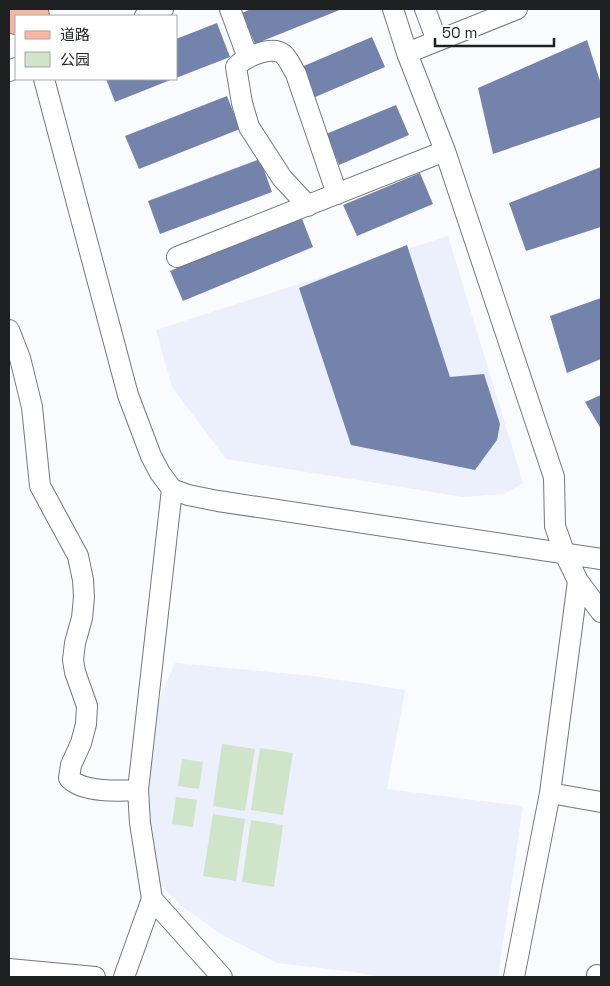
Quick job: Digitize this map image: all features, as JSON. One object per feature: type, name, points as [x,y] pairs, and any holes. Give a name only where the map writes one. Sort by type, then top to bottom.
[{"type":"street","points":[[148,15],[163,9]]},
{"type":"street","points":[[230,9],[248,58]]},
{"type":"street","points":[[393,9],[407,54],[445,151],[554,476],[555,526],[564,552],[578,582],[601,612]]},
{"type":"street","points":[[425,9],[437,41]]},
{"type":"street","points":[[407,54],[517,9]]},
{"type":"street","points":[[308,206],[282,178],[249,128],[242,103],[236,67],[241,61],[270,51],[282,53],[288,60],[296,74],[337,194]]},
{"type":"street","points":[[44,80],[128,395],[151,456],[172,489],[188,495],[218,501],[601,559]]},
{"type":"street","points":[[177,257],[445,151]]},
{"type":"street","points":[[9,330],[20,358],[32,407],[40,486],[78,556],[83,580],[82,618],[75,643],[73,660],[75,672],[87,706],[86,724],[81,743],[70,765],[69,778],[73,782],[86,787],[113,791],[138,790]]},
{"type":"street","points":[[124,977],[152,899],[140,823],[138,790],[172,489]]},
{"type":"street","points":[[514,977],[550,793],[578,582]]},
{"type":"street","points":[[550,793],[601,802]]},
{"type":"street","points":[[152,899],[222,977]]},
{"type":"street","points":[[9,969],[95,977]]},
{"type":"shaded area","points":[[448,236],[523,483],[504,494],[463,497],[226,459],[172,387],[156,330]]},
{"type":"shaded area","points":[[175,663],[314,676],[405,690],[387,789],[523,806],[498,977],[381,977],[277,963],[224,936],[183,907],[155,879],[143,809],[150,721]]},
{"type":"green space","points":[[222,744],[255,749],[245,811],[213,806]]},
{"type":"green space","points":[[260,748],[293,753],[283,815],[251,810]]},
{"type":"green space","points":[[182,759],[203,762],[199,789],[178,786]]},
{"type":"green space","points":[[176,797],[197,800],[193,827],[172,824]]},
{"type":"green space","points":[[213,814],[245,819],[236,881],[203,876]]},
{"type":"green space","points":[[251,820],[283,825],[274,887],[242,882]]},
{"type":"building","points":[[251,9],[342,9],[255,44],[242,13]]},
{"type":"building","points":[[217,23],[230,57],[178,77],[178,38]]},
{"type":"building","points":[[372,37],[385,67],[313,98],[299,68]]},
{"type":"building","points":[[587,40],[601,84],[601,117],[493,154],[478,88]]},
{"type":"building","points":[[106,80],[170,80],[115,102]]},
{"type":"building","points":[[227,96],[240,129],[139,169],[125,136]]},
{"type":"building","points":[[396,105],[409,135],[339,165],[326,134]]},
{"type":"building","points":[[260,159],[272,192],[160,234],[148,201]]},
{"type":"building","points":[[601,167],[601,227],[526,251],[509,203]]},
{"type":"building","points":[[420,173],[433,204],[357,236],[343,205]]},
{"type":"building","points":[[301,216],[313,247],[183,301],[170,271]]},
{"type":"building","points":[[407,245],[450,377],[484,374],[500,424],[497,440],[475,470],[351,445],[299,288]]},
{"type":"building","points":[[601,298],[601,359],[567,373],[550,316]]},
{"type":"building","points":[[601,395],[601,429],[585,402]]}]
